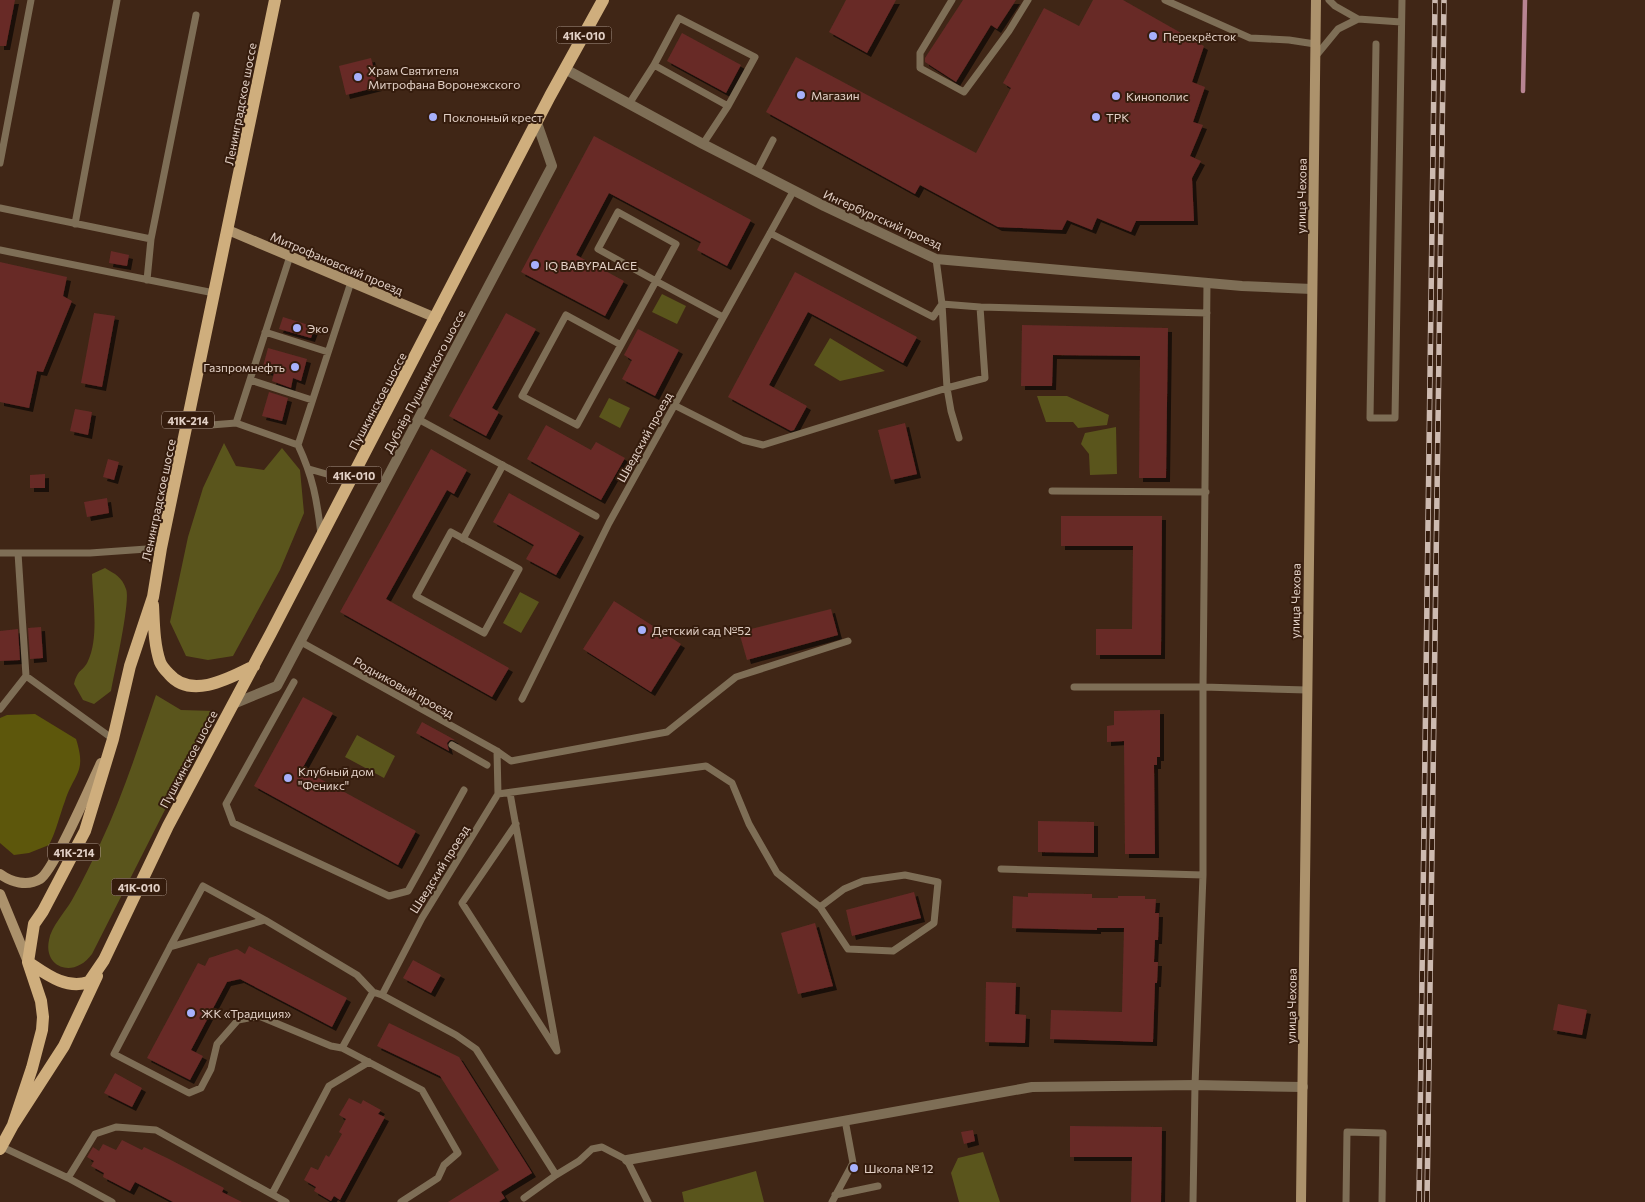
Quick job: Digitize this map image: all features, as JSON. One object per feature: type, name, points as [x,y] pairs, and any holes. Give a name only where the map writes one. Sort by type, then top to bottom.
[{"type":"main road","name":"Ленинградское шоссе","points":[[28,962],[34,924],[43,911],[85,831],[113,740],[130,666],[153,597],[161,548],[275,0]]},
{"type":"main road","name":"Пушкинское шоссе","points":[[107,955],[168,826],[358,468],[536,123],[603,0]]},
{"type":"main road","points":[[153,597],[156,641],[161,664],[173,678],[190,687],[221,682],[254,666]]},
{"type":"main road","points":[[0,1147],[64,1046],[107,955]]},
{"type":"main road","name":"41К-010","points":[[28,962],[50,978],[75,984],[89,982],[107,955]]},
{"type":"main road","points":[[13,1125],[32,1068],[44,1017],[41,1001],[28,962]]},
{"type":"street","name":"улица Чехова","points":[[1301,1202],[1316,0]]},
{"type":"street","name":"Ингербургский проезд","points":[[565,69],[702,144],[824,206],[936,259],[1242,286],[1312,289]]},
{"type":"street","name":"Дублёр Пушкинского шоссе","points":[[233,704],[277,686],[552,166],[536,123]]},
{"type":"street","name":"Митрофановский проезд","points":[[228,230],[436,318]]},
{"type":"street","points":[[0,874],[7,879],[25,884],[41,879],[53,864],[113,740]]},
{"type":"street","points":[[0,894],[28,962]]},
{"type":"street","points":[[627,1160],[1032,1087],[1195,1085],[1303,1087]]},
{"type":"lane","points":[[0,163],[31,0]]},
{"type":"lane","points":[[76,224],[117,0]]},
{"type":"lane","points":[[952,0],[920,53],[920,68],[964,92],[1009,31],[1028,0]]},
{"type":"lane","points":[[1165,0],[1250,38],[1290,40],[1315,44]]},
{"type":"lane","points":[[1329,0],[1335,6],[1358,19],[1401,22]]},
{"type":"lane","points":[[1376,44],[1370,418],[1395,418],[1402,0]]},
{"type":"lane","points":[[147,280],[151,239],[196,14]]},
{"type":"lane","points":[[629,104],[654,65],[679,18],[755,57],[728,106],[702,144]]},
{"type":"lane","points":[[1315,57],[1338,29],[1358,19]]},
{"type":"lane","points":[[654,65],[728,106]]},
{"type":"lane","points":[[757,171],[773,140]]},
{"type":"lane","name":"Шведский проезд","points":[[522,699],[609,524],[794,190]]},
{"type":"lane","points":[[0,208],[151,239]]},
{"type":"lane","points":[[621,345],[566,315],[522,396],[577,425],[621,345],[656,281],[676,244],[618,212],[598,250],[656,281],[723,317]]},
{"type":"lane","points":[[770,233],[933,317],[942,304]]},
{"type":"lane","points":[[0,250],[214,293]]},
{"type":"lane","points":[[236,422],[290,256]]},
{"type":"lane","points":[[936,259],[942,304],[947,388],[959,438]]},
{"type":"lane","points":[[321,538],[317,500],[309,469],[298,445],[351,282]]},
{"type":"lane","points":[[1194,1202],[1195,1085],[1203,875],[1207,282]]},
{"type":"lane","points":[[942,304],[980,308],[1207,313]]},
{"type":"lane","points":[[674,405],[743,440],[763,445],[985,378],[980,308]]},
{"type":"lane","points":[[265,332],[328,352]]},
{"type":"lane","points":[[250,380],[312,400]]},
{"type":"lane","points":[[418,419],[596,516]]},
{"type":"lane","points":[[188,423],[211,425],[236,422],[298,445]]},
{"type":"lane","points":[[463,538],[503,465]]},
{"type":"lane","points":[[309,469],[330,475],[358,468]]},
{"type":"lane","points":[[1052,491],[1206,492]]},
{"type":"lane","points":[[451,532],[463,538],[519,569],[484,633],[416,596],[451,532]]},
{"type":"lane","points":[[0,553],[90,553],[161,548]]},
{"type":"lane","points":[[0,709],[26,676],[18,553]]},
{"type":"lane","name":"Родниковый проезд","points":[[301,642],[497,751],[511,761],[667,732],[736,677],[848,641]]},
{"type":"lane","points":[[26,676],[113,740]]},
{"type":"lane","points":[[294,682],[226,804],[233,823],[389,896],[408,891],[464,790]]},
{"type":"lane","points":[[1074,687],[1307,690]]},
{"type":"lane","points":[[452,745],[487,765]]},
{"type":"lane","points":[[497,751],[498,794],[706,766],[732,783],[749,824],[778,873],[820,907],[848,949],[893,951],[934,923],[938,882],[905,876],[863,881],[844,889],[820,907]]},
{"type":"lane","points":[[510,793],[516,824],[552,1022],[556,1051],[462,903],[516,824]]},
{"type":"lane","name":"Шведский проезд","points":[[382,995],[422,918],[498,794]]},
{"type":"lane","points":[[1001,869],[1203,875]]},
{"type":"lane","points":[[400,1202],[438,1178],[444,1165],[458,1153],[422,1090],[342,1048],[332,1046],[259,1016],[238,1020],[217,1044],[211,1069],[201,1088],[189,1093],[114,1054],[203,886],[358,975],[373,992],[456,1035],[476,1049],[556,1175]]},
{"type":"lane","points":[[170,947],[264,920]]},
{"type":"lane","points":[[342,1048],[373,992]]},
{"type":"lane","points":[[272,1194],[329,1086],[369,1062]]},
{"type":"lane","points":[[834,1199],[853,1163],[845,1120]]},
{"type":"lane","points":[[68,1178],[94,1134],[116,1127],[156,1130],[286,1202]]},
{"type":"lane","points":[[1346,1202],[1347,1132],[1383,1133],[1382,1202]]},
{"type":"lane","points":[[524,1198],[579,1161],[592,1148],[602,1146],[627,1160],[648,1202]]},
{"type":"lane","points":[[0,1147],[68,1178],[112,1202]]},
{"type":"lane","points":[[834,1199],[878,1186]]},
{"type":"shaded area","points":[[662,294],[686,306],[677,324],[652,312]]},
{"type":"shaded area","points":[[830,338],[885,371],[840,381],[814,365]]},
{"type":"shaded area","points":[[1037,396],[1067,396],[1109,415],[1107,425],[1078,428],[1073,422],[1046,422]]},
{"type":"shaded area","points":[[609,398],[630,408],[620,428],[599,417]]},
{"type":"shaded area","points":[[1116,427],[1117,474],[1090,475],[1089,454],[1081,444],[1085,433]]},
{"type":"shaded area","points":[[224,443],[236,466],[264,470],[282,448],[300,470],[304,513],[280,570],[233,656],[208,660],[186,656],[170,622],[188,537],[203,488]]},
{"type":"shaded area","points":[[105,568],[118,576],[126,589],[127,596],[111,691],[94,704],[83,700],[74,684],[77,675],[88,661],[93,641],[95,619],[92,574]]},
{"type":"shaded area","points":[[520,592],[539,602],[521,633],[503,623]]},
{"type":"shaded area","points":[[156,695],[181,710],[215,711],[92,954],[85,962],[77,966],[61,967],[51,958],[48,950],[50,935],[72,900],[109,824]]},
{"type":"shaded area","points":[[35,714],[76,739],[80,766],[49,845],[29,853],[14,855],[0,843],[0,718],[7,715]]},
{"type":"shaded area","points":[[357,735],[395,756],[384,778],[345,757]]},
{"type":"shaded area","points":[[983,1152],[1000,1202],[959,1202],[951,1173],[958,1158]]},
{"type":"shaded area","points":[[756,1171],[764,1202],[684,1202],[682,1192]]},
{"type":"building","points":[[0,0],[15,0],[6,46],[0,46]]},
{"type":"building","points":[[846,0],[896,0],[867,53],[829,32]]},
{"type":"building","points":[[963,0],[1016,0],[997,29],[991,25],[956,82],[925,62],[925,58]]},
{"type":"building","name":"ТРК","points":[[1093,0],[1123,0],[1204,46],[1192,82],[1205,87],[1193,122],[1203,125],[1190,156],[1201,161],[1192,178],[1194,221],[1136,221],[1131,232],[1097,218],[1092,230],[1067,220],[1062,230],[998,227],[920,185],[915,194],[766,112],[796,57],[976,153],[1011,88],[1003,83],[1044,8],[1079,26]]},
{"type":"building","points":[[682,33],[741,65],[726,93],[667,61]]},
{"type":"building","name":"Храм Святителя Митрофана Воронежского","points":[[371,58],[378,87],[346,95],[339,66]]},
{"type":"building","points":[[594,136],[751,220],[727,266],[697,250],[701,242],[609,193],[576,255],[624,281],[605,316],[521,272]]},
{"type":"building","points":[[111,251],[129,255],[127,266],[109,263]]},
{"type":"building","points":[[0,262],[67,277],[63,296],[72,301],[43,372],[37,371],[29,408],[0,402]]},
{"type":"building","points":[[795,272],[917,337],[903,363],[808,312],[769,385],[807,406],[794,430],[791,431],[728,397]]},
{"type":"building","points":[[94,313],[115,316],[102,387],[81,383]]},
{"type":"building","points":[[506,313],[536,329],[492,408],[499,412],[486,436],[449,416]]},
{"type":"building","name":"Эко","points":[[283,317],[315,327],[311,338],[279,329]]},
{"type":"building","points":[[1022,325],[1168,328],[1166,478],[1139,478],[1140,356],[1053,355],[1052,386],[1021,386]]},
{"type":"building","points":[[638,329],[679,350],[655,396],[622,379],[632,360],[624,355]]},
{"type":"building","points":[[268,348],[307,359],[301,381],[293,378],[291,388],[272,381],[274,373],[262,370]]},
{"type":"building","points":[[269,392],[288,398],[282,421],[262,416]]},
{"type":"building","points":[[75,409],[92,412],[88,435],[70,431]]},
{"type":"building","points":[[905,423],[917,474],[891,480],[878,430]]},
{"type":"building","points":[[546,425],[591,450],[596,442],[625,458],[601,500],[527,459]]},
{"type":"building","points":[[431,449],[467,470],[454,494],[447,490],[386,599],[509,668],[492,697],[340,612]]},
{"type":"building","points":[[108,459],[119,462],[114,480],[103,477]]},
{"type":"building","points":[[45,474],[45,488],[30,488],[30,475]]},
{"type":"building","points":[[509,493],[580,533],[556,575],[526,559],[534,545],[493,522]]},
{"type":"building","points":[[107,498],[109,513],[87,517],[84,502]]},
{"type":"building","points":[[1061,516],[1162,516],[1161,655],[1096,655],[1096,629],[1132,629],[1133,546],[1061,546]]},
{"type":"building","points":[[614,601],[681,644],[651,692],[583,649]]},
{"type":"building","points":[[831,609],[838,635],[747,660],[739,632]]},
{"type":"building","points":[[41,627],[43,658],[30,659],[28,628]]},
{"type":"building","points":[[18,629],[20,660],[0,661],[0,631]]},
{"type":"building","name":"Клубный дом \"Феникс\"","points":[[303,697],[333,713],[302,769],[416,831],[398,865],[254,786]]},
{"type":"building","points":[[1160,710],[1160,757],[1157,757],[1157,765],[1154,765],[1155,854],[1125,854],[1124,741],[1107,742],[1107,726],[1114,725],[1114,711]]},
{"type":"building","points":[[422,722],[455,740],[450,740],[447,743],[449,751],[416,733]]},
{"type":"building","points":[[1038,821],[1094,822],[1094,853],[1038,852]]},
{"type":"building","points":[[914,892],[921,918],[852,936],[846,910]]},
{"type":"building","points":[[1028,893],[1092,894],[1092,898],[1145,896],[1145,899],[1156,899],[1155,913],[1159,913],[1158,940],[1155,940],[1154,962],[1158,962],[1157,983],[1155,983],[1153,1042],[1050,1039],[1051,1010],[1122,1012],[1124,928],[1097,928],[1097,930],[1012,928],[1013,896],[1028,897]]},
{"type":"building","points":[[815,923],[833,986],[798,994],[781,933]]},
{"type":"building","name":"ЖК «Традиция»","points":[[249,946],[347,998],[332,1027],[240,979],[227,982],[191,1050],[203,1056],[190,1080],[147,1058],[198,963],[205,966],[209,958],[237,949],[245,954]]},
{"type":"building","points":[[413,960],[441,975],[431,993],[403,978]]},
{"type":"building","points":[[986,982],[1016,983],[1015,1014],[1026,1015],[1025,1043],[985,1042]]},
{"type":"building","points":[[1558,1004],[1587,1010],[1582,1035],[1553,1030]]},
{"type":"building","points":[[389,1023],[459,1057],[532,1173],[501,1192],[505,1198],[499,1202],[448,1202],[499,1170],[440,1076],[377,1046]]},
{"type":"building","points":[[115,1073],[142,1088],[132,1107],[104,1093]]},
{"type":"building","points":[[349,1098],[361,1104],[363,1100],[381,1110],[378,1114],[385,1117],[340,1200],[334,1196],[331,1201],[314,1191],[316,1187],[304,1180],[311,1167],[318,1170],[326,1155],[329,1157],[342,1134],[339,1132],[346,1119],[339,1115]]},
{"type":"building","points":[[1070,1126],[1162,1127],[1161,1202],[1131,1202],[1132,1157],[1070,1157]]},
{"type":"building","points":[[973,1130],[975,1141],[964,1144],[961,1132]]},
{"type":"building","points":[[122,1140],[142,1150],[144,1147],[169,1159],[224,1188],[222,1192],[242,1202],[173,1202],[135,1182],[130,1191],[103,1177],[104,1173],[91,1166],[94,1161],[87,1157],[93,1147],[99,1151],[103,1144],[116,1150]]},
{"type":"waterway","points":[[1523,91],[1525,0]]},
{"type":"railway","points":[[1419,1202],[1435,0]]},
{"type":"railway","points":[[1427,1202],[1444,0]]},
{"type":"place","name":"Перекрёсток","points":[[1153,36]]},
{"type":"place","name":"Храм Святителя Митрофана Воронежского","points":[[358,77]]},
{"type":"place","name":"Магазин","points":[[801,95]]},
{"type":"place","name":"Кинополис","points":[[1116,96]]},
{"type":"place","name":"Поклонный крест","points":[[433,117]]},
{"type":"place","name":"ТРК","points":[[1096,117]]},
{"type":"place","name":"IQ BABYPALACE","points":[[535,265]]},
{"type":"place","name":"Эко","points":[[297,328]]},
{"type":"place","name":"Газпромнефть","points":[[295,367]]},
{"type":"place","name":"Детский сад №52","points":[[642,630]]},
{"type":"place","name":"Клубный дом \"Феникс\"","points":[[288,778]]},
{"type":"place","name":"ЖК «Традиция»","points":[[191,1013]]},
{"type":"place","name":"Школа № 12","points":[[854,1168]]}]
